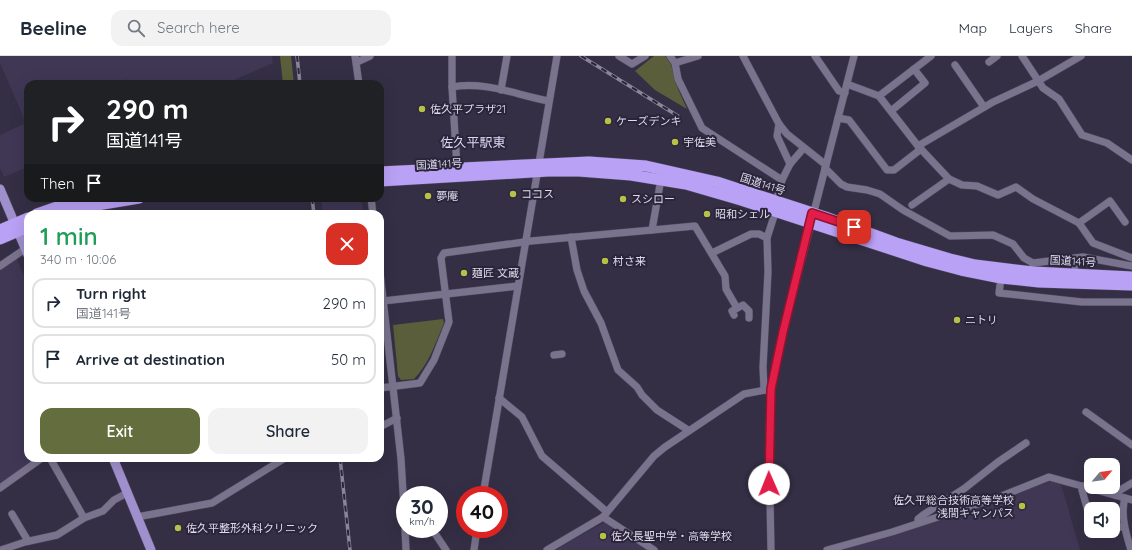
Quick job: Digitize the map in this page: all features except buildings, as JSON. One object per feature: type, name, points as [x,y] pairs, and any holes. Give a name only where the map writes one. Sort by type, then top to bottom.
[{"type":"highway","name":"国道141号","points":[[384,181],[538,168],[589,162],[646,166],[717,182],[776,207],[950,259],[975,265],[1033,267],[1132,277]]},
{"type":"highway","name":"国道141号","points":[[384,172],[457,167],[579,170],[661,179],[741,200],[776,207]]},
{"type":"highway","points":[[48,210],[72,202]]},
{"type":"highway","points":[[75,210],[114,202]]},
{"type":"highway","name":"国道141号","points":[[811,218],[927,261],[1002,278],[1039,282],[1132,285]]},
{"type":"highway","points":[[0,230],[20,227]]},
{"type":"highway","points":[[0,239],[20,227]]},
{"type":"main road","points":[[0,188],[20,227],[24,241]]},
{"type":"main road","points":[[115,462],[151,550]]},
{"type":"street","points":[[359,80],[356,59],[370,56]]},
{"type":"street","points":[[452,56],[452,86],[457,167]]},
{"type":"street","points":[[501,90],[507,56]]},
{"type":"street","points":[[485,486],[557,56]]},
{"type":"street","points":[[619,56],[632,64],[645,56]]},
{"type":"street","points":[[670,56],[675,63],[678,79],[702,128],[782,180]]},
{"type":"street","points":[[675,63],[698,56]]},
{"type":"street","points":[[743,56],[779,124],[787,134],[825,166],[841,184],[847,187],[867,190],[880,194],[903,210],[950,236],[993,235],[1013,244],[1033,267],[1083,257],[1132,266]]},
{"type":"street","points":[[815,56],[839,91],[844,93]]},
{"type":"street","points":[[767,389],[854,56]]},
{"type":"street","points":[[879,96],[931,56]]},
{"type":"street","points":[[989,62],[997,56]]},
{"type":"street","points":[[1022,56],[1038,81],[1059,100],[1082,135],[1107,143],[1132,160]]},
{"type":"street","points":[[838,118],[848,120],[887,170],[894,170],[920,147],[984,107],[1038,81],[1081,56]]},
{"type":"street","points":[[955,65],[968,77],[984,107]]},
{"type":"street","points":[[891,110],[925,83],[914,69]]},
{"type":"street","points":[[847,84],[879,96],[920,147],[949,179],[962,185],[977,186],[998,195],[1016,187],[1033,199],[1079,223],[1093,243],[1132,258]]},
{"type":"street","points":[[452,86],[486,85],[501,90],[550,101]]},
{"type":"street","points":[[779,124],[777,136],[790,164]]},
{"type":"street","points":[[771,550],[767,389],[763,355],[768,272],[767,238],[782,180],[790,164],[803,148]]},
{"type":"street","points":[[652,230],[661,179]]},
{"type":"street","points":[[912,205],[949,179]]},
{"type":"street","points":[[1079,223],[1110,201],[1125,222]]},
{"type":"street","points":[[384,387],[420,383],[434,360],[448,322],[441,258],[444,253],[571,237],[695,226],[712,252],[725,276],[726,289],[735,312],[743,305],[749,311],[749,318]]},
{"type":"street","points":[[712,252],[750,234],[759,234],[767,238]]},
{"type":"street","points":[[571,237],[577,270],[584,291],[601,323],[618,370],[637,387],[657,410],[688,430]]},
{"type":"street","points":[[0,266],[24,254]]},
{"type":"street","points":[[1075,258],[1075,266]]},
{"type":"street","points":[[1002,278],[999,293],[1072,300],[1132,302]]},
{"type":"street","points":[[403,486],[384,301],[518,286]]},
{"type":"street","points":[[1072,292],[1072,300]]},
{"type":"street","points":[[547,550],[605,515],[654,456],[688,430],[744,394],[767,389]]},
{"type":"street","points":[[500,398],[522,417],[542,456],[605,515],[654,550]]},
{"type":"street","points":[[1086,412],[1132,445]]},
{"type":"street","points":[[384,425],[397,418]]},
{"type":"street","points":[[918,523],[918,519],[923,515],[965,488],[998,462],[1026,443]]},
{"type":"street","points":[[0,488],[36,462]]},
{"type":"street","points":[[52,462],[84,518]]},
{"type":"street","points":[[137,517],[212,503],[279,462]]},
{"type":"street","points":[[827,550],[999,497],[1049,477],[1066,480],[1128,499],[1123,504],[1124,526],[1131,550]]},
{"type":"street","points":[[1115,495],[1116,492],[1132,483]]},
{"type":"street","points":[[1083,486],[1082,490],[1085,502]]},
{"type":"street","points":[[1,550],[28,541],[57,535],[84,518],[103,511],[114,500],[127,493]]},
{"type":"street","points":[[12,514],[28,541]]},
{"type":"street","points":[[1120,527],[1124,526]]},
{"type":"street","points":[[405,538],[406,550]]},
{"type":"street","points":[[438,538],[446,550]]},
{"type":"street","points":[[475,549],[476,538]]},
{"type":"shaded area","points":[[0,56],[272,56],[273,63],[234,80],[24,80],[24,118],[0,63]]},
{"type":"shaded area","points":[[24,124],[24,169],[4,177],[0,168],[0,135]]},
{"type":"shaded area","points":[[322,202],[362,202],[363,210],[322,210]]},
{"type":"shaded area","points":[[15,259],[17,260],[24,276],[24,462],[32,462],[0,484],[0,270]]},
{"type":"shaded area","name":"佐久平総合技術高等学校 浅間キャンパス","points":[[1052,481],[1061,484],[1080,550],[836,550],[912,528]]},
{"type":"shaded area","name":"佐久長聖中学・高等学校","points":[[605,522],[649,550],[555,550]]},
{"type":"green space","points":[[280,56],[291,56],[294,80],[283,80]]},
{"type":"green space","points":[[654,56],[665,56],[671,64],[678,89],[687,109],[655,90],[635,71]]},
{"type":"green space","points":[[443,319],[444,323],[424,367],[414,379],[401,380],[398,376],[393,325]]},
{"type":"railway","points":[[297,56],[300,80]]},
{"type":"railway","points":[[581,56],[678,116]]},
{"type":"railway","points":[[312,202],[314,210]]},
{"type":"railway","points":[[340,462],[350,550]]},
{"type":"place","name":"佐久平プラザ21","points":[[422,109]]},
{"type":"place","name":"ケーズデンキ","points":[[608,121]]},
{"type":"place","name":"宇佐美","points":[[675,142]]},
{"type":"place","name":"ココス","points":[[513,194]]},
{"type":"place","name":"夢庵","points":[[428,196]]},
{"type":"place","name":"スシロー","points":[[623,199]]},
{"type":"place","name":"昭和シェル","points":[[707,214]]},
{"type":"place","name":"村さ来","points":[[605,261]]},
{"type":"place","name":"麺匠 文蔵","points":[[464,273]]},
{"type":"place","name":"ニトリ","points":[[957,320]]},
{"type":"place","name":"佐久平総合技術高等学校 浅間キャンパス","points":[[1022,506]]},
{"type":"place","name":"佐久平整形外科クリニック","points":[[178,528]]},
{"type":"place","name":"佐久長聖中学・高等学校","points":[[603,536]]},
{"type":"district","name":"佐久平駅東","points":[[473,142]]},
{"type":"route","points":[[769,484],[769,405],[771,389],[783,332],[808,235],[812,213],[854,227]]}]
